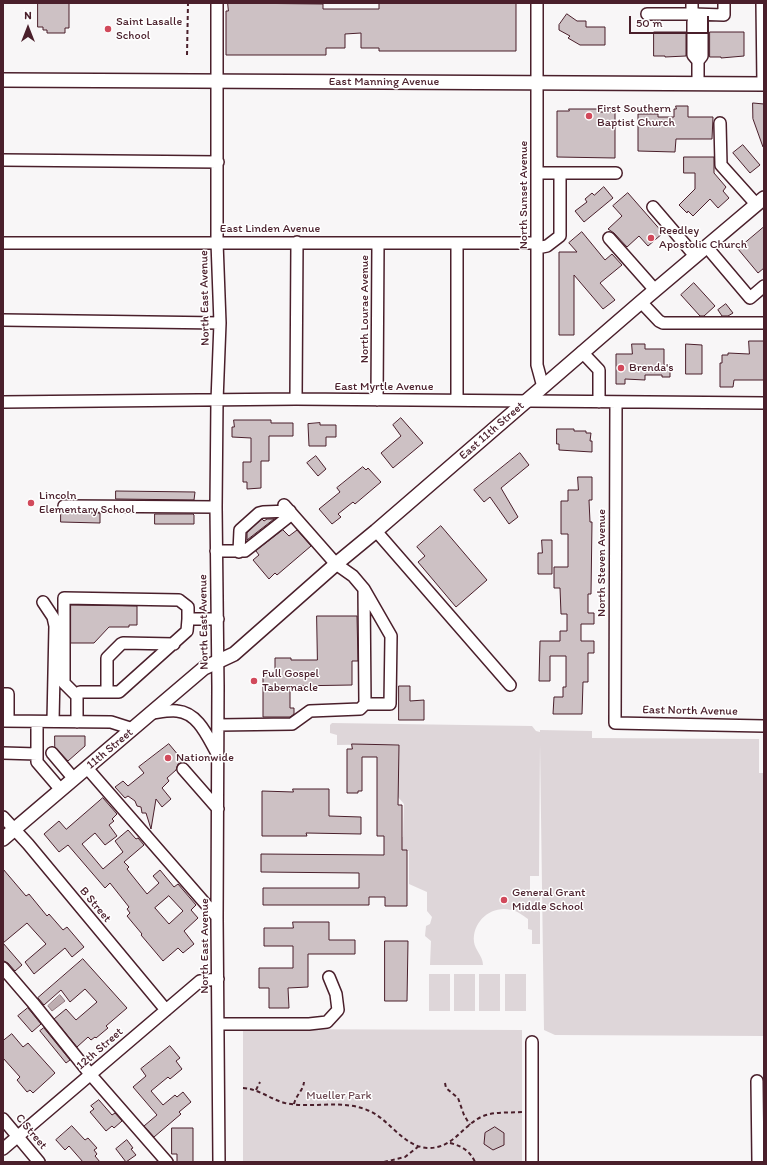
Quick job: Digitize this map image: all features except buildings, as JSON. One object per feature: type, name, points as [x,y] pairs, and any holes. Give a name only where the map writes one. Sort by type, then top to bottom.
[{"type":"main road","name":"East Manning Avenue","points":[[3,80],[763,84]]},
{"type":"main road","name":"East 11th Street","points":[[218,662],[234,654],[582,352],[760,201]]},
{"type":"main road","name":"11th Street","points":[[3,839],[204,668],[218,662]]},
{"type":"street","name":"North East Avenue","points":[[217,3],[217,242],[220,323],[217,400],[216,507],[218,619],[217,917],[219,1162]]},
{"type":"street","name":"North Sunset Avenue","points":[[537,3],[537,365],[543,386]]},
{"type":"street","points":[[647,14],[694,11],[724,15],[724,3]]},
{"type":"street","points":[[762,3],[764,40],[763,84]]},
{"type":"street","points":[[694,11],[702,22],[702,56],[698,61],[698,84]]},
{"type":"street","points":[[720,123],[721,165],[760,201]]},
{"type":"street","points":[[3,160],[218,162]]},
{"type":"street","points":[[537,173],[616,173]]},
{"type":"street","points":[[537,246],[547,246],[560,236],[560,173]]},
{"type":"street","points":[[653,207],[695,256]]},
{"type":"street","points":[[609,238],[655,290]]},
{"type":"street","points":[[296,400],[297,242]]},
{"type":"street","name":"East Linden Avenue","points":[[3,243],[297,242],[457,243],[537,246]]},
{"type":"street","name":"North Lourae Avenue","points":[[377,400],[378,243]]},
{"type":"street","points":[[457,243],[457,400]]},
{"type":"street","points":[[706,246],[750,298],[764,286]]},
{"type":"street","points":[[641,302],[659,321],[663,323],[764,323]]},
{"type":"street","points":[[3,320],[220,323]]},
{"type":"street","points":[[582,352],[599,370],[599,402]]},
{"type":"street","name":"East Myrtle Avenue","points":[[3,402],[457,400],[616,403],[764,403]]},
{"type":"street","name":"North Steven Avenue","points":[[615,724],[616,403]]},
{"type":"street","points":[[64,506],[216,507]]},
{"type":"street","points":[[216,551],[239,552],[248,550],[289,510]]},
{"type":"street","points":[[239,552],[240,530],[259,513],[289,510]]},
{"type":"street","points":[[289,510],[336,564],[353,576],[364,589],[391,636],[390,704],[365,704]]},
{"type":"street","points":[[376,531],[510,685]]},
{"type":"street","points":[[218,725],[292,724],[310,711],[360,710],[365,704],[364,589]]},
{"type":"street","points":[[77,696],[80,692],[119,692],[187,631],[188,606],[179,600],[64,598],[64,682],[77,696],[77,722]]},
{"type":"street","points":[[43,602],[53,617],[55,626],[53,721]]},
{"type":"street","points":[[188,619],[218,619]]},
{"type":"street","points":[[107,692],[107,658],[121,644],[174,644]]},
{"type":"street","points":[[3,694],[8,694],[5,721],[111,722],[133,729]]},
{"type":"street","points":[[152,713],[177,711],[188,714],[199,722],[218,754]]},
{"type":"street","points":[[37,722],[37,762],[61,790]]},
{"type":"street","name":"East North Avenue","points":[[615,724],[764,726]]},
{"type":"street","points":[[3,753],[37,754]]},
{"type":"street","points":[[52,753],[74,779]]},
{"type":"street","points":[[87,768],[217,917]]},
{"type":"street","points":[[183,769],[218,810]]},
{"type":"street","name":"B Street","points":[[3,817],[28,844],[166,1010]]},
{"type":"street","points":[[3,968],[90,1074],[167,1162]]},
{"type":"street","points":[[218,1024],[309,1024],[327,1022],[338,1010],[336,994],[329,977]]},
{"type":"street","name":"12th Street","points":[[3,1149],[200,981],[218,979]]},
{"type":"street","points":[[532,1042],[532,1162]]},
{"type":"street","points":[[757,1081],[758,1162]]},
{"type":"street","name":"C Street","points":[[3,1119],[40,1162]]},
{"type":"path","points":[[188,3],[188,55]]},
{"type":"path","points":[[256,1090],[260,1082]]},
{"type":"path","points":[[294,1104],[295,1099],[303,1088],[304,1082]]},
{"type":"path","points":[[445,1083],[446,1088],[458,1098],[464,1115],[470,1125]]},
{"type":"path","points":[[243,1088],[256,1090],[277,1100],[294,1104],[346,1105],[367,1110],[381,1118],[405,1139],[427,1148],[448,1143],[481,1117],[490,1114],[531,1112]]},
{"type":"path","points":[[448,1143],[466,1149],[475,1162]]},
{"type":"path","points":[[384,1162],[405,1157],[419,1146]]},
{"type":"green space","name":"General Grant Middle School","points":[[332,723],[532,726],[536,731],[540,732],[540,730],[592,731],[592,738],[759,739],[759,773],[764,773],[764,1036],[555,1035],[544,1030],[540,744],[539,876],[530,876],[530,895],[540,896],[540,944],[532,944],[532,930],[528,929],[528,919],[520,913],[504,909],[497,910],[490,912],[480,921],[474,934],[474,942],[482,959],[483,965],[430,965],[431,941],[425,936],[426,926],[430,924],[432,917],[427,911],[427,892],[409,884],[409,851],[399,849],[399,837],[403,837],[404,804],[398,797],[394,797],[398,793],[399,744],[337,745],[337,735],[330,733],[330,725]]},
{"type":"green space","points":[[429,974],[450,974],[450,1011],[429,1011]]},
{"type":"green space","points":[[454,974],[475,974],[475,1011],[454,1011]]},
{"type":"green space","points":[[479,974],[500,974],[500,1011],[479,1011]]},
{"type":"green space","points":[[505,974],[526,974],[526,1011],[505,1011]]},
{"type":"green space","name":"Mueller Park","points":[[243,1029],[522,1030],[522,1162],[243,1162]]},
{"type":"shaded area","points":[[60,995],[65,1001],[52,1011],[48,1006]]},
{"type":"place","name":"Saint Lasalle School","points":[[108,29]]},
{"type":"place","name":"First Southern Baptist Church","points":[[589,116]]},
{"type":"place","name":"Reedley Apostolic Church","points":[[651,238]]},
{"type":"place","name":"Brenda's","points":[[621,368]]},
{"type":"place","name":"Lincoln Elementary School","points":[[31,503]]},
{"type":"place","name":"Full Gospel Tabernacle","points":[[254,681]]},
{"type":"place","name":"Nationwide","points":[[168,758]]},
{"type":"place","name":"General Grant Middle School","points":[[504,900]]}]
